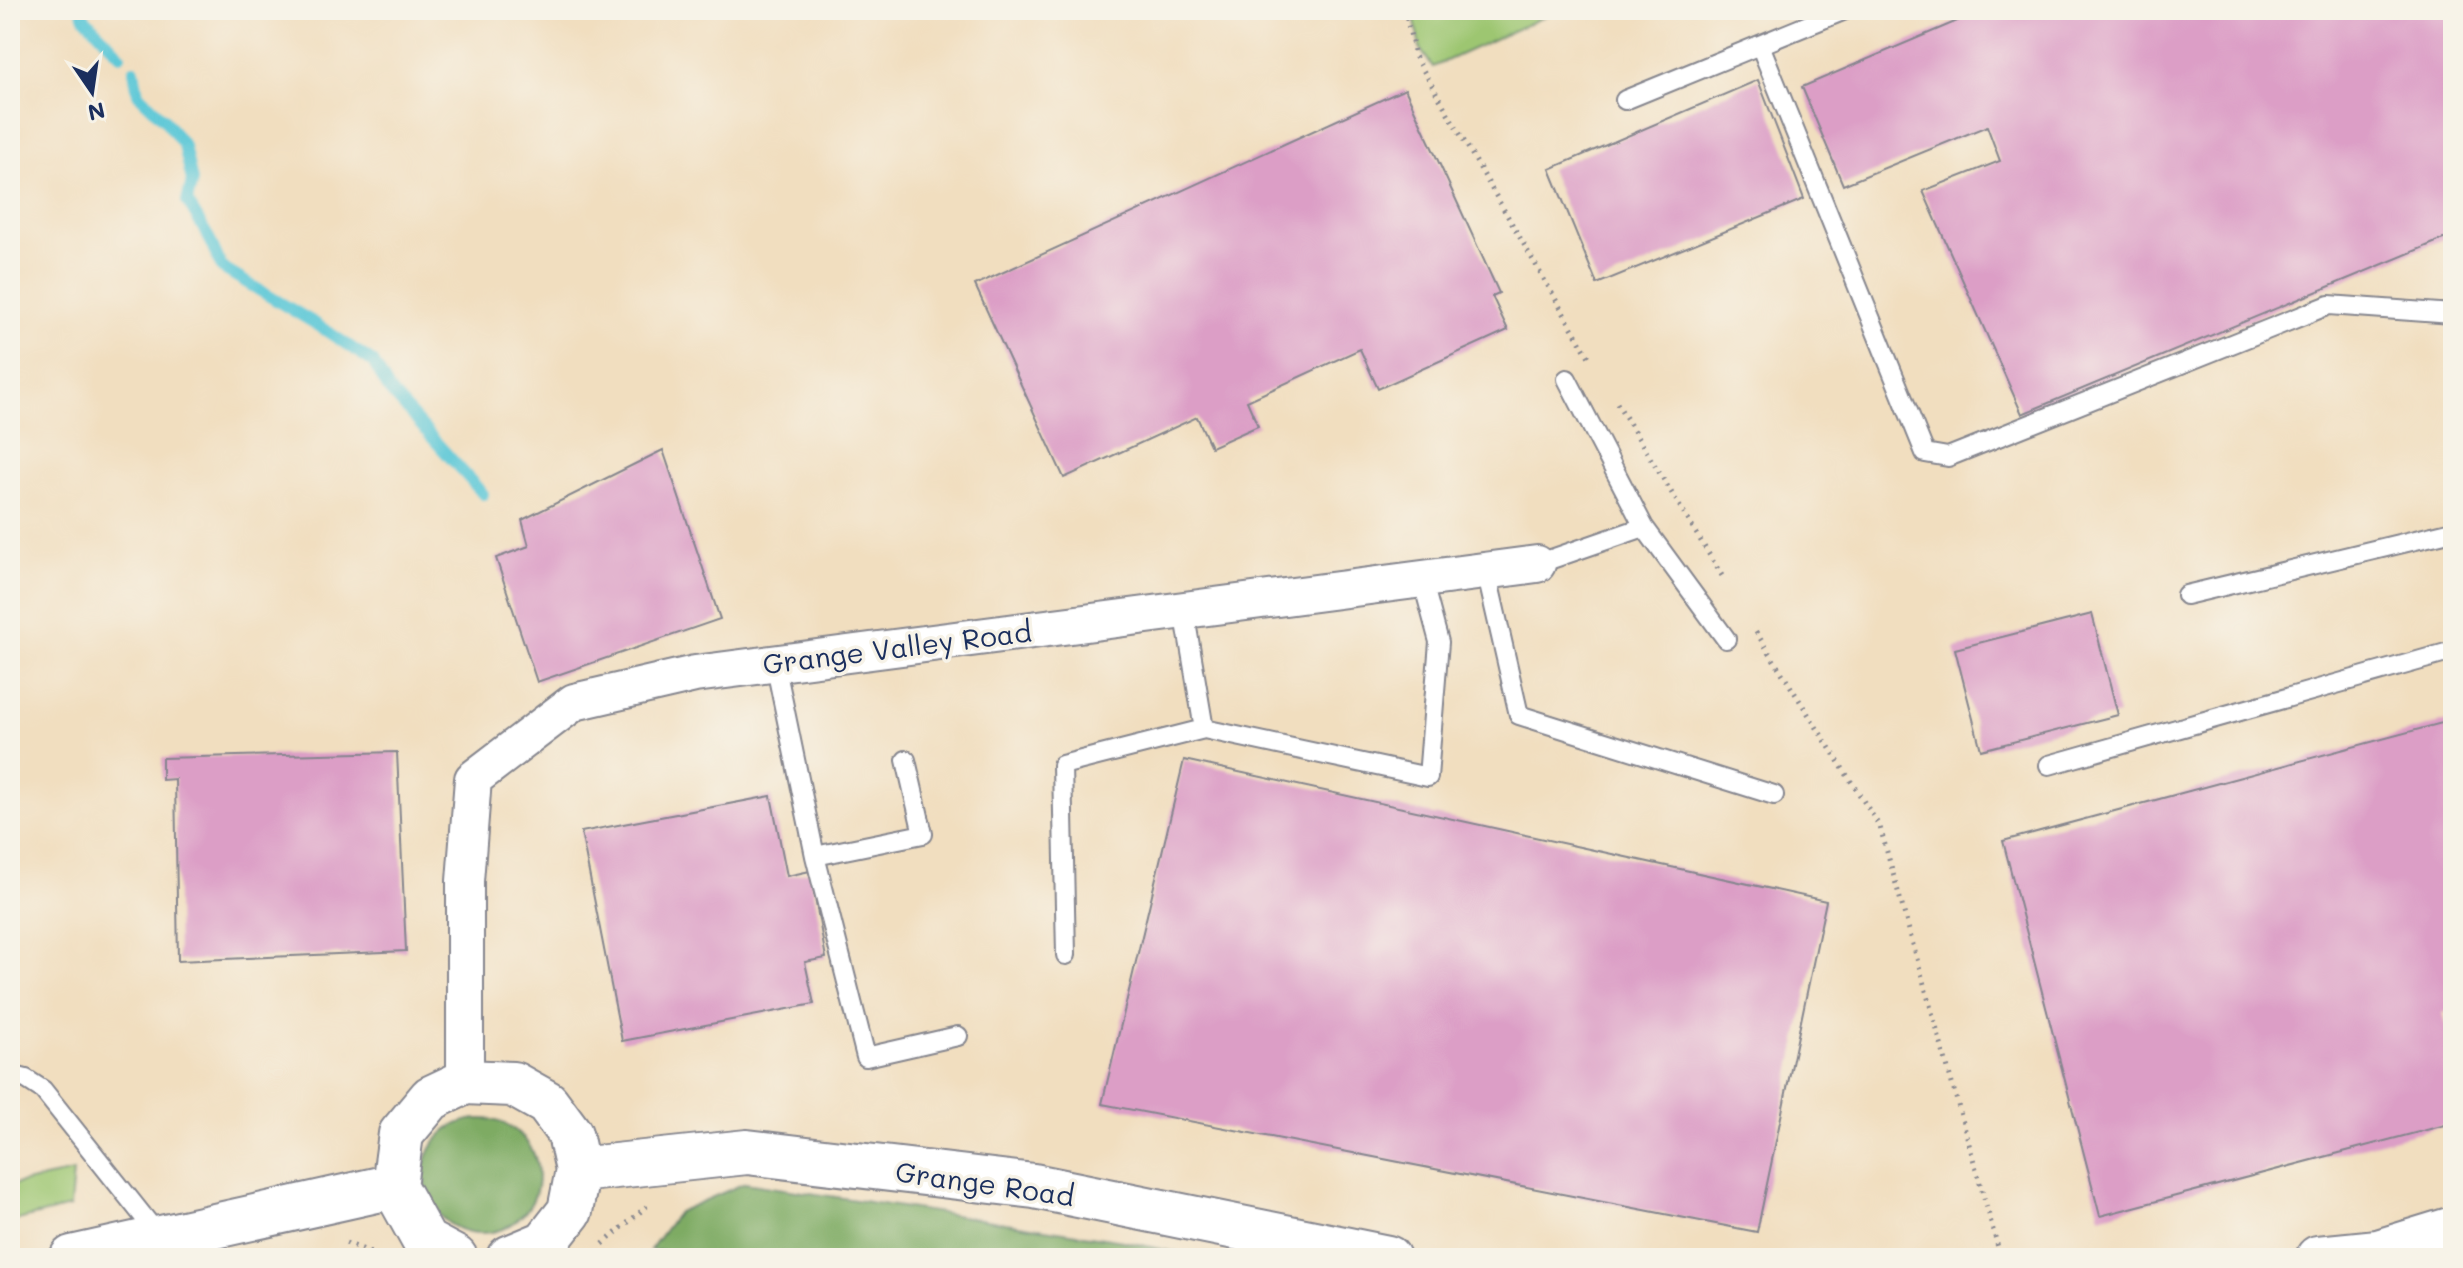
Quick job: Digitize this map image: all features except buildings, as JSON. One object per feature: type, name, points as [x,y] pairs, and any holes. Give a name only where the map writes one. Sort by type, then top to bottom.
[{"type":"main road","points":[[455,1258],[425,1242],[394,1186],[401,1134],[431,1098],[465,1082],[513,1084],[547,1103],[570,1134],[578,1170],[570,1211],[545,1243],[509,1258]]},
{"type":"main road","name":"Grange Road","points":[[578,1170],[747,1152],[1034,1186],[1388,1258]]},
{"type":"main road","points":[[72,1258],[394,1186]]},
{"type":"main road","points":[[2318,1258],[2378,1252],[2453,1229]]},
{"type":"street","name":"Grange Valley Road","points":[[465,1082],[465,881],[473,779],[574,702],[695,674],[1537,564]]},
{"type":"lane","points":[[1625,100],[1845,10]]},
{"type":"lane","points":[[1760,45],[1925,453],[1948,457],[2329,305],[2453,314]]},
{"type":"lane","points":[[1567,379],[1644,527],[1726,639]]},
{"type":"lane","name":"Grange Valley Road","points":[[1537,564],[1644,527]]},
{"type":"lane","points":[[2186,595],[2453,531]]},
{"type":"lane","points":[[1486,571],[1519,715],[1774,795]]},
{"type":"lane","points":[[1066,955],[1062,765],[1204,729],[1428,777],[1439,642],[1422,579]]},
{"type":"lane","points":[[1184,610],[1204,729]]},
{"type":"lane","points":[[2049,765],[2453,651]]},
{"type":"lane","points":[[775,663],[815,856],[866,1057],[958,1036]]},
{"type":"lane","points":[[815,856],[923,834],[906,760]]},
{"type":"lane","points":[[10,1075],[26,1079],[43,1090],[161,1239]]},
{"type":"green space","points":[[1413,10],[1559,10],[1433,67],[1420,49]]},
{"type":"green space","points":[[481,1119],[503,1123],[522,1135],[534,1154],[538,1176],[534,1198],[522,1217],[503,1229],[481,1233],[459,1229],[440,1217],[428,1198],[424,1176],[428,1154],[440,1135],[459,1123]]},
{"type":"green space","points":[[73,1172],[70,1207],[10,1222],[10,1185]]},
{"type":"green space","points":[[745,1183],[1123,1241],[1202,1258],[706,1258],[650,1250],[678,1212]]},
{"type":"waterway","points":[[82,10],[85,18],[120,55]]},
{"type":"waterway","points":[[134,70],[138,94],[164,119],[184,146],[192,181],[187,201],[222,268],[373,362],[389,390],[483,494]]}]
